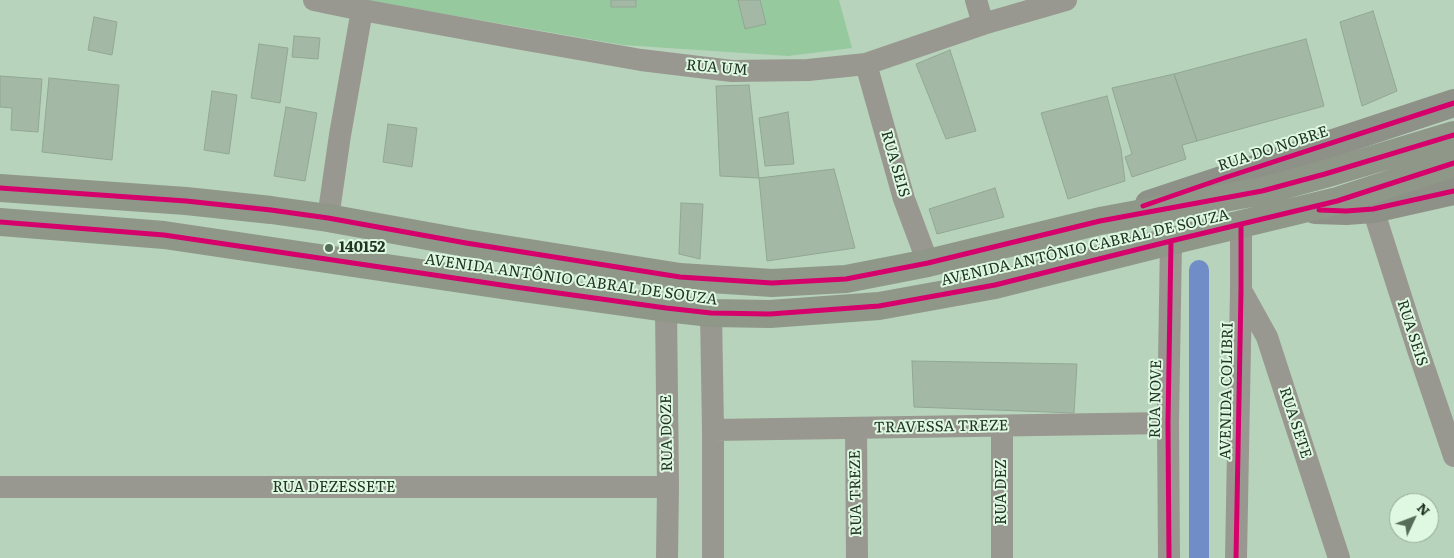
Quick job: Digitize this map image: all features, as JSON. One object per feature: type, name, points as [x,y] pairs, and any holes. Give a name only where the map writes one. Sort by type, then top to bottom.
[{"type":"highway","name":"AVENIDA ANTÔNIO CABRAL DE SOUZA","points":[[0,188],[186,201],[328,218],[680,278],[772,283],[846,279],[928,263],[1100,221],[1262,191],[1454,135]]},
{"type":"highway","name":"AVENIDA ANTÔNIO CABRAL DE SOUZA","points":[[0,222],[164,235],[666,308],[711,313],[770,314],[879,306],[995,285],[1171,240],[1304,210],[1454,163]]},
{"type":"main road","name":"RUA DO NOBRE","points":[[1100,221],[1224,178],[1454,103]]},
{"type":"main road","points":[[1304,210],[1346,211],[1372,209],[1454,191]]},
{"type":"street","name":"RUA UM","points":[[314,0],[337,2],[362,10],[632,58],[732,71],[808,70],[866,64],[983,24],[1066,0]]},
{"type":"street","points":[[976,0],[983,24]]},
{"type":"street","points":[[328,218],[340,135],[362,10]]},
{"type":"street","name":"RUA SEIS","points":[[866,64],[904,199],[928,263]]},
{"type":"street","name":"RUA SEIS","points":[[1372,209],[1454,456]]},
{"type":"street","name":"AVENIDA COLIBRI","points":[[1236,558],[1241,224]]},
{"type":"street","name":"RUA NOVE","points":[[1169,558],[1168,423],[1171,240]]},
{"type":"street","name":"RUA SETE","points":[[1241,292],[1267,337],[1339,558]]},
{"type":"street","name":"RUA DOZE","points":[[666,308],[667,558]]},
{"type":"street","points":[[711,313],[713,558]]},
{"type":"street","name":"TRAVESSA TREZE","points":[[713,430],[1168,423]]},
{"type":"street","name":"RUA DEZ","points":[[1002,426],[1002,558]]},
{"type":"street","name":"RUA TREZE","points":[[856,428],[857,558]]},
{"type":"street","name":"RUA DEZESSETE","points":[[0,488],[668,487]]},
{"type":"green space","points":[[364,0],[839,0],[852,48],[788,56],[623,45]]},
{"type":"building","points":[[611,0],[636,0],[636,7],[611,7]]},
{"type":"building","points":[[738,0],[760,0],[766,24],[745,29]]},
{"type":"building","points":[[1373,11],[1397,91],[1362,106],[1340,22]]},
{"type":"building","points":[[94,17],[117,22],[112,55],[88,50]]},
{"type":"building","points":[[294,36],[320,38],[318,59],[292,57]]},
{"type":"building","points":[[1306,39],[1324,106],[1197,141],[1174,74]]},
{"type":"building","points":[[259,44],[288,48],[280,103],[251,98]]},
{"type":"building","points":[[950,50],[976,131],[946,139],[916,64]]},
{"type":"building","points":[[1174,74],[1197,141],[1182,145],[1186,159],[1132,177],[1125,157],[1132,154],[1112,88]]},
{"type":"building","points":[[0,76],[42,79],[38,132],[11,130],[12,108],[0,107]]},
{"type":"building","points":[[49,78],[119,85],[112,160],[42,152]]},
{"type":"building","points":[[749,85],[759,178],[720,176],[716,86]]},
{"type":"building","points":[[212,91],[237,95],[229,154],[204,150]]},
{"type":"building","points":[[1107,96],[1121,149],[1125,181],[1068,199],[1041,113]]},
{"type":"building","points":[[286,107],[317,113],[305,181],[274,176]]},
{"type":"building","points":[[788,112],[794,164],[765,166],[759,118]]},
{"type":"building","points":[[388,124],[417,128],[412,167],[383,162]]},
{"type":"building","points":[[834,169],[855,248],[767,261],[759,178]]},
{"type":"building","points":[[995,188],[1004,217],[937,234],[929,209]]},
{"type":"building","points":[[681,203],[703,204],[700,259],[679,254]]},
{"type":"building","points":[[912,361],[1077,364],[1074,413],[914,407]]},
{"type":"waterway","points":[[1199,270],[1199,558]]},
{"type":"cycle path","points":[[1143,206],[1454,103]]},
{"type":"cycle path","points":[[0,188],[186,201],[271,210],[680,277],[772,283],[846,279],[928,263],[1100,221],[1262,191],[1454,135]]},
{"type":"cycle path","points":[[0,222],[164,235],[666,308],[711,313],[770,314],[879,306],[995,285],[1337,201],[1454,163]]},
{"type":"cycle path","points":[[1319,210],[1373,209],[1454,191]]},
{"type":"cycle path","points":[[1236,558],[1241,224]]},
{"type":"cycle path","points":[[1169,558],[1168,423],[1171,241]]},
{"type":"place","name":"140152","points":[[329,248]]}]
